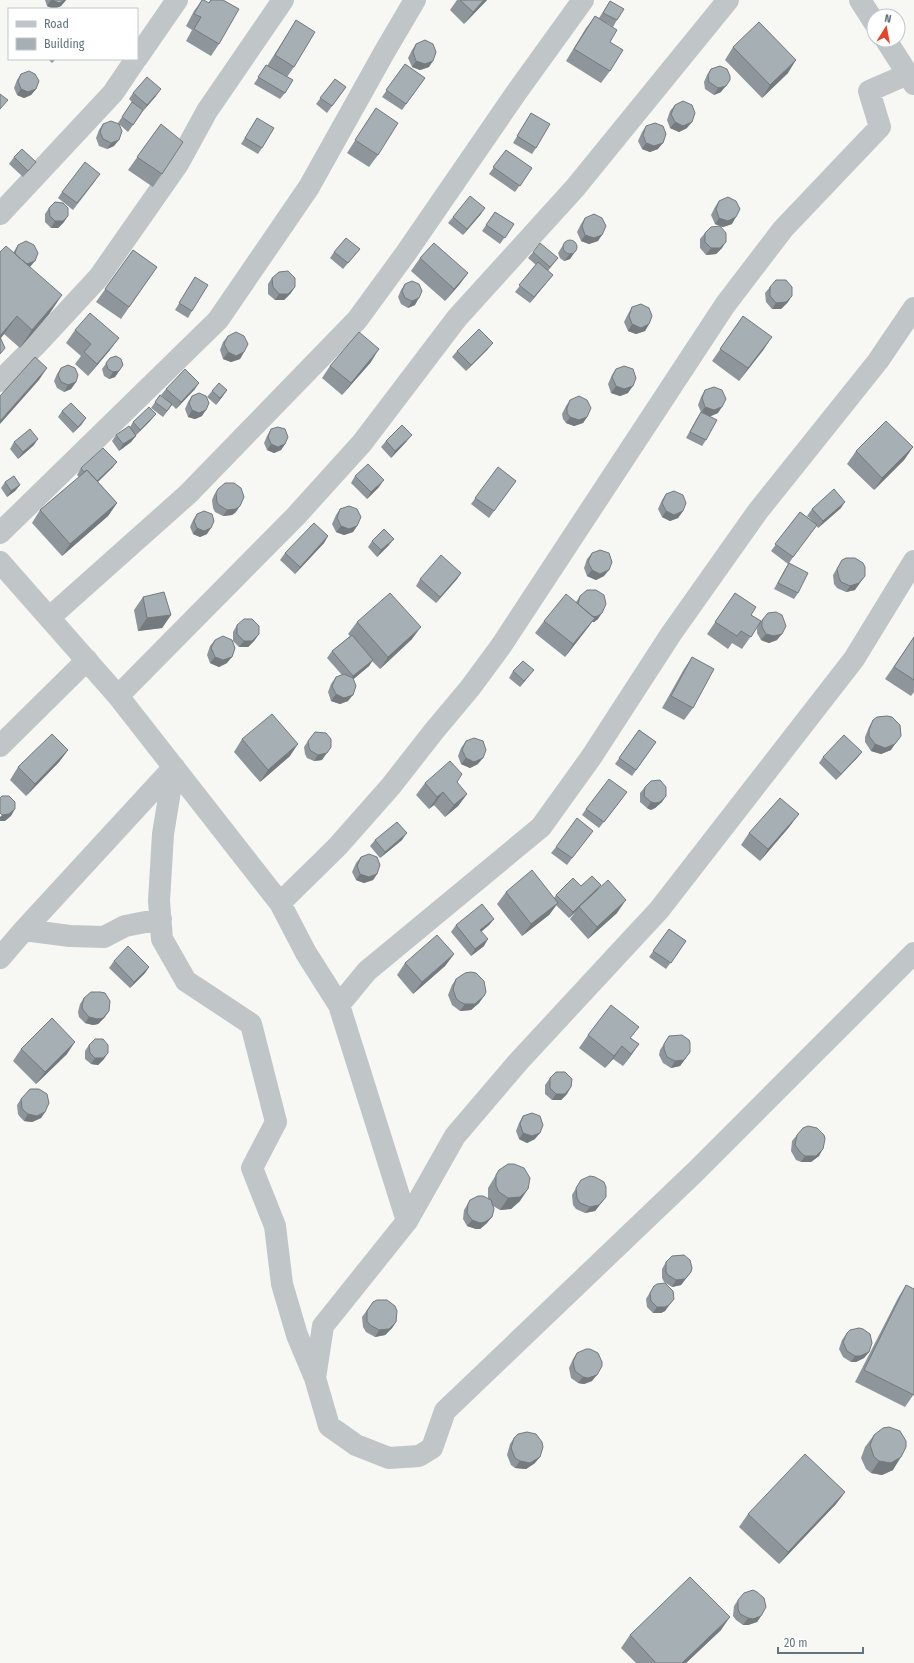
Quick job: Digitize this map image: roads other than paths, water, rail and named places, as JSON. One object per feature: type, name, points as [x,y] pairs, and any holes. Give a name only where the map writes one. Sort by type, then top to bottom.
[{"type":"street","points":[[138,55],[177,0]]},
{"type":"street","points":[[0,381],[37,344],[99,277],[178,164],[208,111],[283,0]]},
{"type":"street","points":[[0,532],[218,320],[309,187],[415,0]]},
{"type":"street","points":[[50,617],[188,494],[357,320],[406,253],[516,93],[583,0]]},
{"type":"street","points":[[118,696],[296,516],[362,443],[458,318],[575,188],[728,0]]},
{"type":"street","points":[[860,0],[866,9]]},
{"type":"street","points":[[280,903],[338,846],[391,786],[470,688],[501,646],[724,305],[783,229],[880,127],[870,91],[911,79],[891,48]]},
{"type":"street","points":[[0,214],[113,93],[135,60]]},
{"type":"street","points":[[339,1005],[367,971],[541,827],[592,756],[671,634],[758,510],[878,361],[914,308]]},
{"type":"street","points":[[315,1378],[324,1326],[407,1221],[455,1136],[519,1061],[660,910],[854,659],[914,561]]},
{"type":"street","points":[[0,562],[118,696],[280,903],[306,953],[339,1005],[407,1221]]},
{"type":"street","points":[[0,746],[87,660]]},
{"type":"street","points":[[174,767],[163,834],[159,901],[162,939],[186,981],[251,1024],[276,1122],[252,1168],[275,1226],[282,1284],[297,1335],[315,1378],[329,1426],[356,1445],[389,1458],[419,1456],[432,1448],[445,1411],[694,1173],[914,953]]},
{"type":"street","points":[[0,958],[174,767]]},
{"type":"street","points":[[24,930],[70,936],[104,937],[125,926],[161,919]]}]
